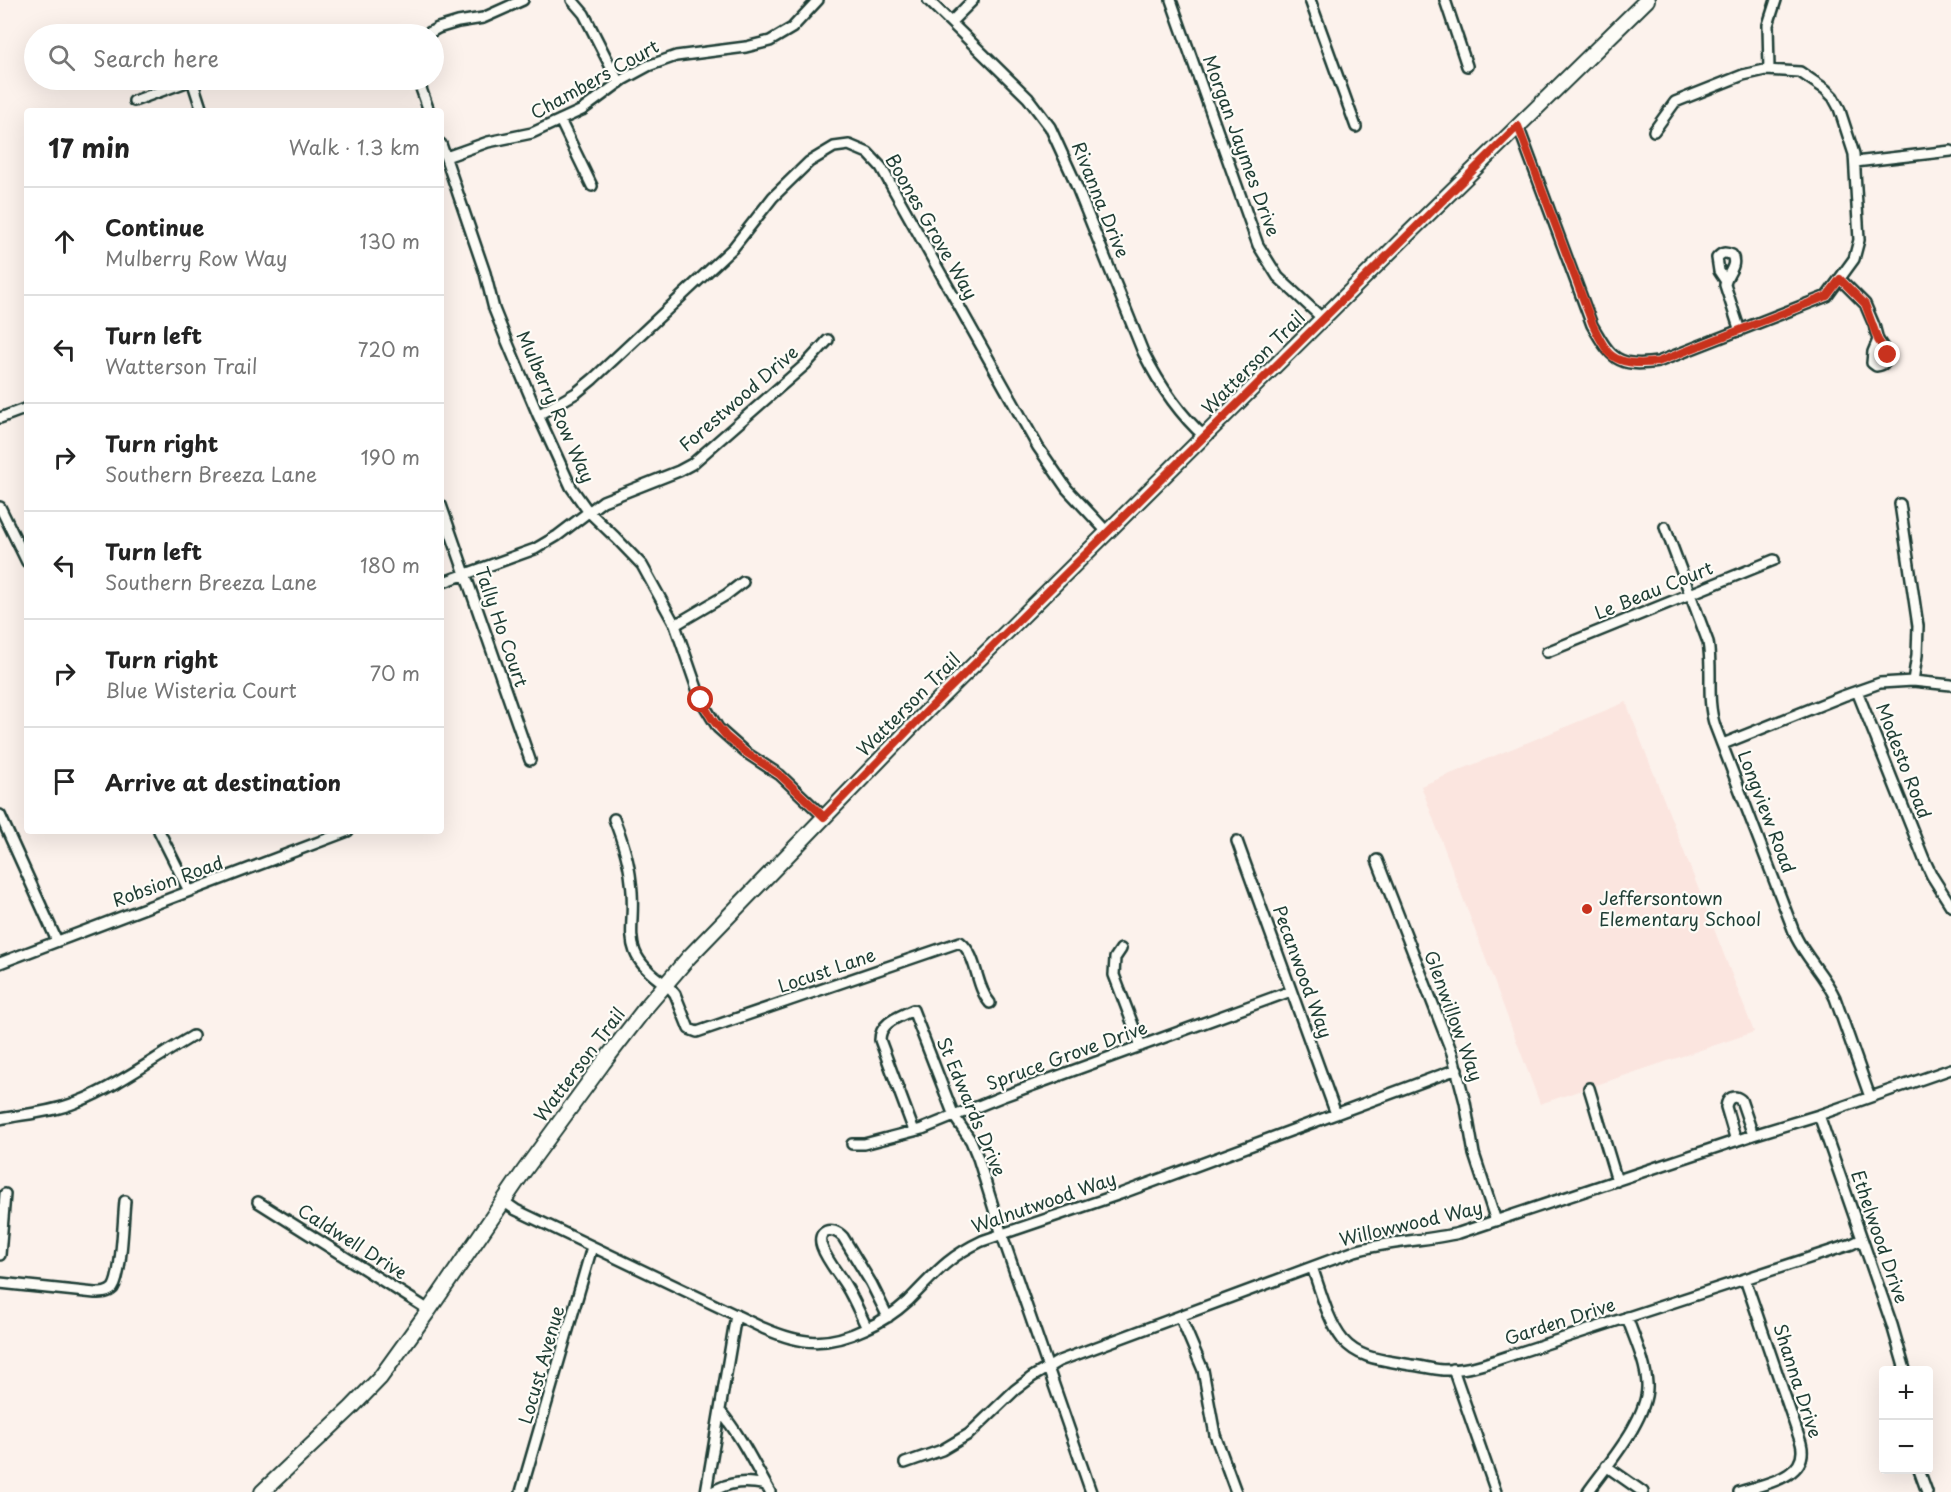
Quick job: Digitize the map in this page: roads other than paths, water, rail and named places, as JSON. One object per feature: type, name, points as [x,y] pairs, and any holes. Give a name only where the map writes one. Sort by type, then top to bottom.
[{"type":"main road","name":"Watterson Trail","points":[[262,1492],[368,1391],[392,1362],[503,1201],[603,1063],[665,984],[927,711],[1647,0]]},
{"type":"street","points":[[444,26],[483,18],[523,0]]},
{"type":"street","points":[[572,0],[584,14],[619,83]]},
{"type":"street","name":"Chambers Court","points":[[446,157],[488,142],[532,133],[582,110],[619,83],[648,66],[675,56],[746,47],[770,41],[792,28],[818,0]]},
{"type":"street","name":"Rivanna Drive","points":[[928,0],[1028,98],[1050,127],[1149,362],[1165,392],[1204,437]]},
{"type":"street","points":[[951,22],[973,0]]},
{"type":"street","name":"Morgan Jaymes Drive","points":[[1171,0],[1258,245],[1278,277],[1323,319]]},
{"type":"street","points":[[1310,0],[1356,127]]},
{"type":"street","points":[[1445,0],[1467,66]]},
{"type":"street","points":[[1769,70],[1768,25],[1776,0]]},
{"type":"street","points":[[1518,126],[1593,325],[1608,352],[1615,358],[1641,364],[1658,362],[1827,296],[1854,259],[1859,240],[1854,154],[1839,108],[1833,97],[1800,72],[1769,70],[1743,75],[1675,102],[1654,131]]},
{"type":"street","points":[[134,101],[164,90]]},
{"type":"street","points":[[195,90],[201,108]]},
{"type":"street","points":[[422,90],[428,108]]},
{"type":"street","points":[[560,120],[592,186]]},
{"type":"street","name":"Boones Grove Way","points":[[538,415],[576,393],[593,379],[733,248],[773,197],[809,162],[834,147],[849,145],[868,153],[881,167],[1038,447],[1067,489],[1108,533]]},
{"type":"street","points":[[1855,162],[1951,151]]},
{"type":"street","name":"Mulberry Row Way","points":[[444,152],[485,273],[494,309],[515,364],[571,488],[588,511],[642,565],[675,625],[701,700],[718,728],[745,752],[780,775],[824,817]]},
{"type":"street","points":[[1840,279],[1865,304],[1878,340]]},
{"type":"street","points":[[1725,280],[1740,331]]},
{"type":"street","name":"Forestwood Drive","points":[[444,582],[535,549],[557,536],[603,501],[692,464],[806,364],[828,340]]},
{"type":"street","points":[[0,418],[24,409]]},
{"type":"street","points":[[1900,504],[1918,626],[1913,681]]},
{"type":"street","points":[[0,507],[24,556]]},
{"type":"street","name":"Tally Ho Court","points":[[444,514],[530,760]]},
{"type":"street","name":"Longview Road","points":[[1665,527],[1708,642],[1711,708],[1723,744],[1796,937],[1803,951],[1831,988],[1870,1097]]},
{"type":"street","name":"Le Beau Court","points":[[1547,652],[1774,560]]},
{"type":"street","points":[[675,625],[726,595],[743,582]]},
{"type":"street","points":[[1723,744],[1880,683],[1913,681],[1951,685]]},
{"type":"street","name":"Modesto Road","points":[[1857,691],[1924,859],[1951,906]]},
{"type":"street","points":[[0,815],[57,941]]},
{"type":"street","points":[[614,819],[632,882],[631,943],[645,968],[665,984]]},
{"type":"street","points":[[160,834],[189,891]]},
{"type":"street","name":"Robsion Road","points":[[0,963],[340,834]]},
{"type":"street","name":"Pecanwood Way","points":[[1238,841],[1336,1114]]},
{"type":"street","name":"Glenwillow Way","points":[[1377,860],[1457,1069],[1474,1154],[1496,1221]]},
{"type":"street","name":"Locust Lane","points":[[665,984],[675,994],[690,1029],[697,1032],[960,942],[969,951],[984,996],[990,1003]]},
{"type":"street","points":[[1121,949],[1115,958],[1114,975],[1141,1046]]},
{"type":"street","name":"Spruce Grove Drive","points":[[852,1144],[864,1144],[914,1131],[1291,991]]},
{"type":"street","name":"St Edwards Drive","points":[[914,1131],[880,1040],[880,1033],[885,1024],[913,1010],[954,1116],[978,1158],[1002,1235],[1091,1492]]},
{"type":"street","points":[[0,1119],[76,1103],[96,1094],[194,1036]]},
{"type":"street","name":"Walnutwood Way","points":[[503,1201],[516,1210],[777,1334],[806,1342],[830,1342],[852,1336],[888,1317],[907,1302],[933,1273],[955,1256],[982,1241],[1120,1194],[1457,1069]]},
{"type":"street","name":"Willowwood Way","points":[[905,1463],[942,1450],[969,1434],[1015,1390],[1059,1361],[1355,1251],[1378,1244],[1434,1239],[1459,1233],[1753,1135],[1950,1073]]},
{"type":"street","points":[[1588,1088],[1617,1180]]},
{"type":"street","points":[[1736,1141],[1726,1107],[1731,1097],[1739,1098],[1743,1102],[1753,1135]]},
{"type":"street","name":"Ethelwood Drive","points":[[1819,1115],[1892,1325],[1904,1366]]},
{"type":"street","points":[[0,1255],[5,1194]]},
{"type":"street","points":[[0,1283],[106,1293],[117,1277],[125,1201]]},
{"type":"street","name":"Caldwell Drive","points":[[258,1202],[429,1310]]},
{"type":"street","points":[[867,1328],[848,1288],[822,1247],[820,1242],[824,1232],[831,1229],[838,1231],[843,1237],[871,1283],[888,1317]]},
{"type":"street","name":"Garden Drive","points":[[1312,1267],[1333,1325],[1349,1346],[1363,1355],[1374,1358],[1442,1370],[1470,1368],[1484,1364],[1862,1239]]},
{"type":"street","name":"Locust Avenue","points":[[521,1492],[592,1246]]},
{"type":"street","name":"Shanna Drive","points":[[1739,1492],[1791,1473],[1798,1467],[1803,1456],[1801,1443],[1745,1279]]},
{"type":"street","points":[[706,1492],[736,1315]]},
{"type":"street","points":[[1180,1316],[1203,1370],[1215,1435],[1236,1492]]},
{"type":"street","points":[[1587,1492],[1640,1416],[1647,1392],[1646,1375],[1627,1317]]},
{"type":"street","points":[[1453,1369],[1496,1492]]},
{"type":"street","points":[[720,1411],[736,1430],[768,1489]]},
{"type":"street","points":[[1606,1466],[1643,1492]]},
{"type":"street","points":[[1920,1474],[1927,1492]]},
{"type":"street","points":[[712,1492],[739,1482],[768,1489]]},
{"type":"place","name":"Jeffersontown Elementary School","points":[[1587,909]]}]
